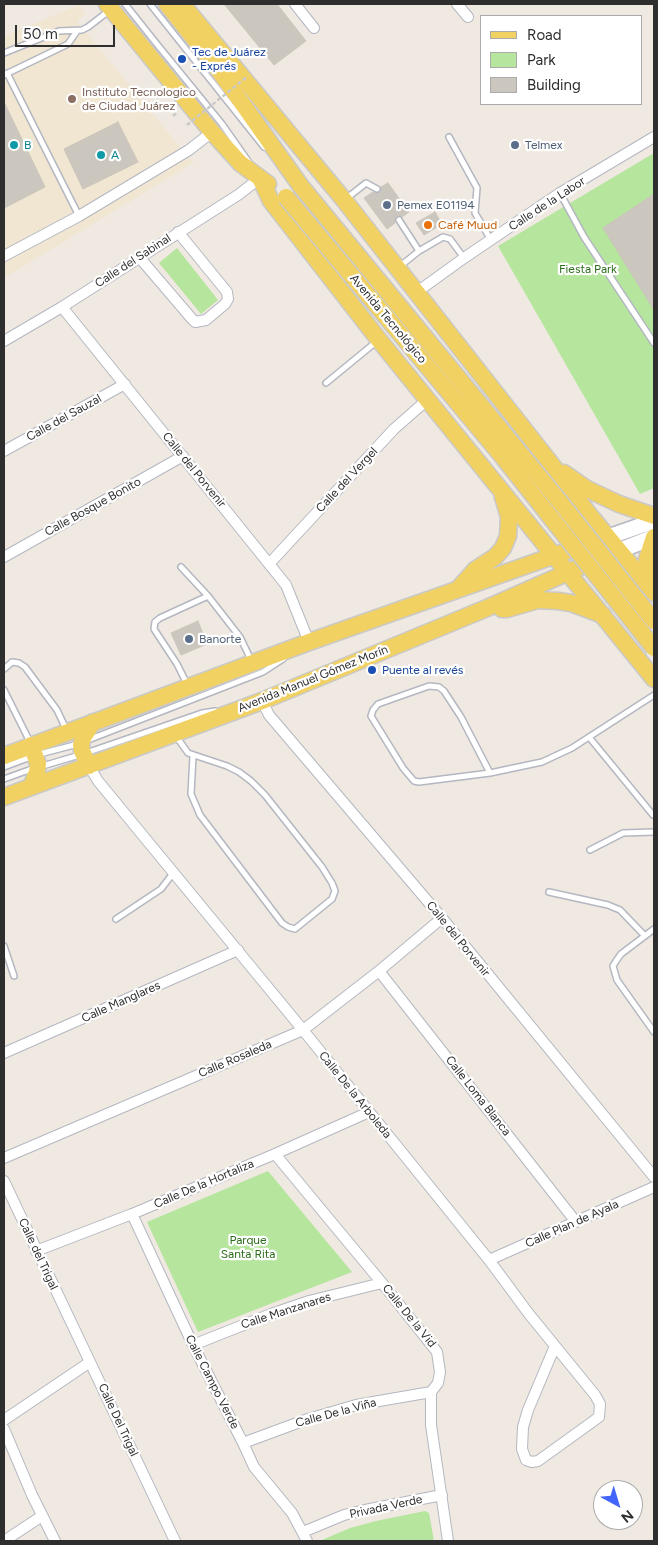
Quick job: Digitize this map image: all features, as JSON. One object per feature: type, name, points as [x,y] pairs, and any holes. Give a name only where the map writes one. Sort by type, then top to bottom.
[{"type":"main road","name":"Avenida Tecnológico","points":[[167,4],[215,65],[300,186],[560,502],[654,621]]},
{"type":"main road","points":[[182,4],[344,200],[588,513],[654,593]]},
{"type":"main road","name":"Avenida Tecnológico","points":[[117,8],[212,132],[240,163],[286,197],[503,457],[654,648]]},
{"type":"main road","points":[[260,178],[271,201],[378,340],[654,679]]},
{"type":"main road","points":[[552,465],[587,489],[619,504],[654,516]]},
{"type":"main road","points":[[457,589],[475,570],[495,557],[503,548],[508,536],[509,517],[502,492]]},
{"type":"main road","points":[[5,757],[35,756],[67,732],[92,722],[252,662],[457,589],[549,549],[574,541],[581,532],[588,513]]},
{"type":"main road","points":[[549,549],[608,537],[654,521]]},
{"type":"main road","points":[[618,551],[654,537]]},
{"type":"main road","points":[[654,537],[647,565],[654,589]]},
{"type":"main road","name":"Avenida Manuel Gómez Morín","points":[[4,797],[31,787],[85,754],[175,734],[262,701],[487,608],[618,551]]},
{"type":"main road","points":[[587,596],[590,582],[596,573],[609,566],[630,564]]},
{"type":"main road","points":[[487,608],[507,609],[538,600],[558,601],[571,603],[603,615]]},
{"type":"main road","points":[[85,754],[83,738],[92,722]]},
{"type":"main road","points":[[31,787],[35,756]]},
{"type":"street","points":[[295,4],[314,28]]},
{"type":"street","points":[[457,4],[468,17]]},
{"type":"street","points":[[4,256],[79,216],[189,150],[212,132]]},
{"type":"street","name":"Calle de la Labor","points":[[417,292],[560,193],[654,137]]},
{"type":"street","name":"Calle del Sabinal","points":[[4,341],[62,307],[238,195],[260,178]]},
{"type":"street","points":[[139,257],[195,322],[206,320],[225,304],[228,300],[227,292],[178,232]]},
{"type":"street","name":"Calle del Porvenir","points":[[62,307],[286,586],[308,642]]},
{"type":"street","name":"Calle del Sauzal","points":[[4,451],[125,384]]},
{"type":"street","name":"Calle del Vergel","points":[[269,564],[394,429],[427,400]]},
{"type":"street","name":"Calle Bosque Bonito","points":[[4,557],[183,456]]},
{"type":"street","name":"Calle del Porvenir","points":[[262,701],[269,715],[442,918],[654,1177]]},
{"type":"street","name":"Calle De la Arboleda","points":[[85,754],[98,781],[304,1030],[595,1395],[600,1404],[599,1417],[538,1461],[532,1462],[526,1460],[522,1449],[523,1427],[528,1410],[555,1346]]},
{"type":"street","name":"Calle Rosaleda","points":[[4,1158],[304,1030],[442,918]]},
{"type":"street","name":"Calle Manglares","points":[[4,1053],[238,950]]},
{"type":"street","name":"Calle Loma Blanca","points":[[379,971],[576,1222]]},
{"type":"street","name":"Calle De la Hortaliza","points":[[36,1251],[132,1214],[369,1112]]},
{"type":"street","name":"Calle De la Vid","points":[[275,1154],[437,1352],[440,1372],[438,1383],[431,1392],[430,1425],[448,1541]]},
{"type":"street","name":"Calle del Trigal","points":[[4,1181],[60,1300]]},
{"type":"street","name":"Calle Plan de Ayala","points":[[489,1260],[654,1187]]},
{"type":"street","name":"Calle Campo Verde","points":[[132,1214],[193,1345],[254,1467],[292,1513],[305,1537]]},
{"type":"street","name":"Calle Manzanares","points":[[193,1345],[243,1324],[294,1306],[382,1283]]},
{"type":"street","name":"Calle Del Trigal","points":[[60,1300],[175,1541]]},
{"type":"street","points":[[4,1420],[90,1362]]},
{"type":"street","name":"Calle De la Viña","points":[[243,1442],[308,1419],[356,1405],[431,1392]]},
{"type":"street","points":[[4,1429],[55,1541]]},
{"type":"street","name":"Privada Verde","points":[[305,1537],[344,1515],[442,1496]]},
{"type":"street","points":[[4,1541],[42,1516]]},
{"type":"lane","points":[[150,4],[266,150]]},
{"type":"lane","points":[[4,53],[60,31],[77,31],[88,28],[117,8],[156,43],[222,124],[260,178]]},
{"type":"lane","points":[[77,31],[68,44],[5,74],[79,216]]},
{"type":"lane","points":[[448,137],[477,188],[475,213],[492,240]]},
{"type":"lane","points":[[277,162],[300,186]]},
{"type":"lane","points":[[344,200],[366,183],[377,189]]},
{"type":"lane","points":[[560,193],[584,237],[654,343]]},
{"type":"lane","points":[[399,220],[419,251]]},
{"type":"lane","points":[[398,268],[419,251],[442,237],[450,240],[464,258]]},
{"type":"lane","points":[[326,383],[378,340]]},
{"type":"lane","points":[[181,567],[208,596],[240,636],[252,662]]},
{"type":"lane","points":[[188,686],[177,664],[154,629],[155,622],[208,596]]},
{"type":"lane","points":[[35,756],[85,754],[262,672],[308,642]]},
{"type":"lane","points":[[4,669],[12,662],[19,663],[25,667],[57,710],[67,732]]},
{"type":"lane","points":[[490,773],[461,718],[444,691],[439,687],[430,686],[378,704],[373,710],[372,716],[403,768],[414,780],[419,782],[490,773],[542,762],[572,748],[654,695]]},
{"type":"lane","points":[[4,690],[35,756],[29,770],[4,779]]},
{"type":"lane","points":[[35,756],[85,754],[202,713],[262,701]]},
{"type":"lane","points":[[175,734],[188,753],[227,766],[250,780],[265,795],[322,867],[332,883],[335,891],[332,898],[294,929],[282,923],[200,815],[190,794],[193,756]]},
{"type":"lane","points":[[588,737],[654,814]]},
{"type":"lane","points":[[590,850],[623,833],[654,832]]},
{"type":"lane","points":[[116,919],[161,889],[174,872]]},
{"type":"lane","points":[[549,892],[608,905],[620,910],[645,936]]},
{"type":"lane","points":[[654,929],[622,954],[613,966],[617,980],[654,1032]]},
{"type":"lane","points":[[4,946],[14,976]]},
{"type":"path","points":[[187,125],[248,76]]},
{"type":"path","points":[[173,116],[177,113]]},
{"type":"shaded area","name":"Instituto Tecnologico de Ciudad Juárez","points":[[79,5],[85,14],[77,21],[193,163],[4,278],[4,36]]},
{"type":"green space","name":"Fiesta Park","points":[[654,153],[654,488],[640,494],[498,246]]},
{"type":"green space","points":[[177,248],[218,300],[201,314],[159,263]]},
{"type":"green space","name":"Parque Santa Rita","points":[[268,1171],[352,1272],[198,1332],[147,1222]]},
{"type":"green space","points":[[425,1511],[429,1513],[434,1541],[322,1540],[350,1528]]},
{"type":"building","points":[[224,4],[277,4],[306,41],[274,65]]},
{"type":"building","name":"B","points":[[4,102],[45,187],[4,208]]},
{"type":"building","name":"A","points":[[118,122],[138,162],[83,189],[64,149]]},
{"type":"building","name":"Pemex E01194","points":[[388,183],[409,212],[402,217],[396,217],[395,223],[387,229],[364,198],[373,192],[380,192],[381,187]]},
{"type":"building","points":[[654,194],[654,310],[603,228]]},
{"type":"building","points":[[435,212],[442,224],[424,235],[416,223]]},
{"type":"building","name":"Banorte","points":[[198,621],[207,644],[181,655],[171,633]]},
{"type":"place","name":"Tec de Juárez - Exprés","points":[[182,59]]},
{"type":"place","name":"Instituto Tecnologico de Ciudad Juárez","points":[[72,99]]},
{"type":"place","name":"B","points":[[14,145]]},
{"type":"place","name":"Telmex","points":[[515,145]]},
{"type":"place","name":"A","points":[[101,155]]},
{"type":"place","name":"Pemex E01194","points":[[387,205]]},
{"type":"place","name":"Café Muud","points":[[428,225]]},
{"type":"place","name":"Banorte","points":[[189,639]]},
{"type":"place","name":"Puente al revés","points":[[372,670]]}]
